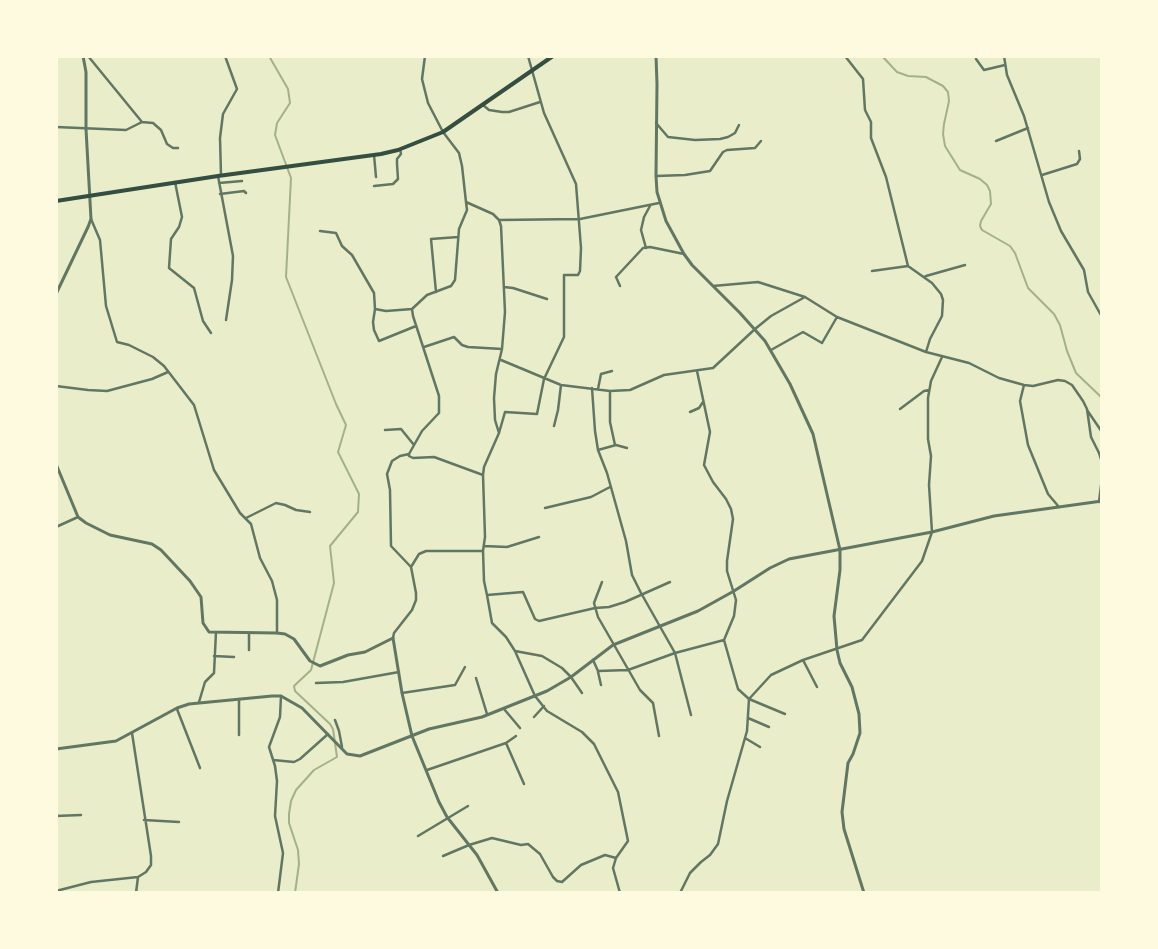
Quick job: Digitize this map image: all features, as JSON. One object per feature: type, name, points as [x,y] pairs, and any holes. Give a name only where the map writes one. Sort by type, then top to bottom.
[{"type":"main road","points":[[56,201],[219,175],[374,155],[400,149],[443,132],[553,56]]},
{"type":"street","points":[[83,56],[86,72],[86,129],[91,218],[100,240],[106,306],[117,342],[129,345],[153,357],[164,366],[194,405],[214,470],[240,513],[251,524],[260,558],[275,590],[277,600],[277,633]]},
{"type":"street","points":[[88,56],[142,122]]},
{"type":"street","points":[[224,56],[237,89],[223,114],[220,138],[220,194],[230,240],[233,267],[226,320]]},
{"type":"street","points":[[375,309],[386,311],[412,309],[427,295],[451,286],[455,280],[459,229],[466,210],[462,166],[459,153],[443,132],[428,103],[422,79],[426,56]]},
{"type":"street","points":[[528,56],[544,113],[576,184],[580,220],[580,271],[578,275],[564,275],[564,337],[544,379],[537,414],[505,412],[499,433],[484,467],[484,581],[492,623],[506,637],[515,651],[535,696],[547,711],[582,732],[594,744],[607,768],[620,799],[628,841],[616,858],[613,868],[620,893]]},
{"type":"street","points":[[656,56],[656,176],[660,203],[666,221],[684,254],[755,329],[771,350],[794,391],[813,434],[840,550],[840,570],[834,616],[836,650],[852,688],[859,714],[860,733],[848,763],[842,812],[844,829],[864,893]]},
{"type":"street","points":[[845,56],[863,79],[865,110],[871,122],[871,138],[886,177],[908,266],[932,283],[941,294],[943,300],[942,316],[930,339],[926,352]]},
{"type":"street","points":[[1004,56],[1007,75],[1028,128],[1049,202],[1058,224],[1084,270],[1088,292],[1102,317]]},
{"type":"street","points":[[976,59],[984,70],[1005,65]]},
{"type":"street","points":[[483,105],[489,110],[502,112],[540,102]]},
{"type":"street","points":[[56,127],[126,130],[142,122],[153,122],[160,130],[167,144],[172,148],[178,148]]},
{"type":"street","points":[[656,123],[668,137],[695,140],[728,137],[734,133],[739,125]]},
{"type":"street","points":[[996,141],[1028,128]]},
{"type":"street","points":[[656,176],[685,175],[710,171],[723,152],[727,150],[756,148],[761,142]]},
{"type":"street","points":[[374,186],[393,184],[398,179],[397,159],[401,154],[400,149]]},
{"type":"street","points":[[1042,174],[1077,164],[1080,159],[1079,151]]},
{"type":"street","points":[[374,155],[376,177]]},
{"type":"street","points":[[219,183],[242,181]]},
{"type":"street","points":[[175,182],[182,217],[179,227],[170,239],[169,268],[194,288],[203,321],[212,333]]},
{"type":"street","points":[[220,194],[244,191],[246,193]]},
{"type":"street","points":[[466,202],[492,214],[499,220],[501,226],[505,312],[501,360],[496,374],[494,398],[495,420],[499,433]]},
{"type":"street","points":[[499,220],[580,220],[660,203]]},
{"type":"street","points":[[646,248],[640,230],[650,206]]},
{"type":"street","points":[[56,294],[91,218]]},
{"type":"street","points":[[320,231],[336,233],[342,246],[352,256],[374,293],[375,309],[373,322],[379,341],[416,326]]},
{"type":"street","points":[[436,292],[431,239],[458,237]]},
{"type":"street","points":[[620,286],[616,277],[643,248],[684,254]]},
{"type":"street","points":[[924,278],[965,265]]},
{"type":"street","points":[[872,271],[908,266]]},
{"type":"street","points":[[713,286],[758,282],[805,297],[838,318],[926,352],[969,363],[999,378],[1033,386],[1058,380],[1065,381],[1080,396],[1102,432]]},
{"type":"street","points":[[504,287],[547,299]]},
{"type":"street","points":[[501,360],[561,385],[630,390],[664,375],[697,372],[713,368],[771,316],[805,297]]},
{"type":"street","points":[[412,309],[439,396],[439,413],[422,432],[409,454],[400,456],[392,461],[387,474],[390,490],[391,546],[411,567],[416,593],[416,600],[412,610],[394,633],[393,638],[402,693],[412,736],[439,802],[447,817],[469,845],[498,893]]},
{"type":"street","points":[[771,350],[803,332],[822,343],[838,318]]},
{"type":"street","points":[[424,347],[454,337],[462,345],[468,347],[502,349]]},
{"type":"street","points":[[680,893],[690,873],[710,856],[718,844],[727,801],[745,738],[749,699],[770,675],[803,660],[862,640],[922,561],[932,532],[929,485],[931,456],[928,439],[929,390],[942,357]]},
{"type":"street","points":[[598,389],[601,374],[612,371]]},
{"type":"street","points":[[56,386],[107,391],[152,379],[168,372]]},
{"type":"street","points":[[697,372],[710,432],[704,465],[731,509],[732,519],[727,566],[736,600],[734,616],[724,640],[738,689],[749,699],[785,714]]},
{"type":"street","points":[[554,426],[561,385]]},
{"type":"street","points":[[1024,385],[1020,401],[1028,445],[1048,494],[1059,507]]},
{"type":"street","points":[[592,388],[594,431],[598,450],[626,541],[632,575],[675,653],[692,715]]},
{"type":"street","points":[[610,390],[610,422],[615,445]]},
{"type":"street","points":[[900,409],[924,390],[929,390]]},
{"type":"street","points":[[690,412],[699,408],[704,401]]},
{"type":"street","points":[[1087,409],[1091,436],[1102,462]]},
{"type":"street","points":[[384,430],[401,429],[414,445]]},
{"type":"street","points":[[598,450],[615,445],[627,448]]},
{"type":"street","points":[[409,454],[413,458],[434,457],[483,475]]},
{"type":"street","points":[[56,464],[78,517],[110,535],[157,546],[201,597],[203,623],[209,632],[285,634],[294,639],[310,661],[318,666],[324,666],[348,655],[365,652],[393,638]]},
{"type":"street","points":[[56,749],[116,741],[177,708],[199,702],[281,696],[302,708],[347,754],[360,756],[429,729],[488,715],[557,686],[613,645],[661,627],[698,610],[780,563],[932,532],[994,516],[1100,502],[1102,478]]},
{"type":"street","points":[[545,508],[591,497],[610,487]]},
{"type":"street","points":[[246,518],[276,503],[296,510],[310,512]]},
{"type":"street","points":[[56,526],[78,517]]},
{"type":"street","points":[[484,546],[507,547],[538,537]]},
{"type":"street","points":[[411,567],[419,554],[426,550],[483,551]]},
{"type":"street","points":[[602,582],[594,602],[598,618],[640,690],[653,703],[659,736]]},
{"type":"street","points":[[487,595],[522,592],[535,619],[539,622],[595,608],[609,607],[670,582]]},
{"type":"street","points":[[199,702],[205,682],[214,672],[216,632]]},
{"type":"street","points":[[248,633],[248,650]]},
{"type":"street","points":[[598,671],[628,670],[675,653],[724,640]]},
{"type":"street","points":[[515,651],[542,656],[562,668],[582,693]]},
{"type":"street","points":[[214,656],[234,657]]},
{"type":"street","points":[[593,660],[601,685]]},
{"type":"street","points":[[803,660],[817,687]]},
{"type":"street","points":[[402,693],[455,685],[466,666]]},
{"type":"street","points":[[316,683],[343,682],[399,672]]},
{"type":"street","points":[[476,678],[488,715]]},
{"type":"street","points":[[278,893],[283,853],[275,816],[277,781],[269,748],[280,717],[281,696]]},
{"type":"street","points":[[239,699],[237,718],[239,735]]},
{"type":"street","points":[[534,717],[544,706]]},
{"type":"street","points":[[177,708],[200,768]]},
{"type":"street","points":[[504,709],[520,728]]},
{"type":"street","points":[[748,718],[770,727]]},
{"type":"street","points":[[334,720],[339,731],[342,747]]},
{"type":"street","points":[[56,891],[92,882],[138,877],[146,872],[151,865],[132,733]]},
{"type":"street","points":[[273,760],[294,762],[330,735]]},
{"type":"street","points":[[427,770],[506,743],[516,736]]},
{"type":"street","points":[[745,738],[760,747]]},
{"type":"street","points":[[506,743],[524,784]]},
{"type":"street","points":[[418,836],[468,806]]},
{"type":"street","points":[[56,816],[81,815]]},
{"type":"street","points":[[144,820],[179,822]]},
{"type":"street","points":[[443,856],[492,838],[521,845],[528,844],[540,854],[553,877],[557,881],[562,882],[582,865],[605,855],[616,858]]},
{"type":"street","points":[[136,893],[138,877]]},
{"type":"waterway","points":[[269,56],[288,89],[290,103],[277,123],[275,135],[291,178],[286,277],[346,425],[338,452],[359,494],[358,512],[330,546],[334,583],[311,670],[294,686],[295,691],[330,724],[333,729],[337,757],[314,770],[296,790],[291,801],[289,823],[298,850],[299,864],[295,893]]},
{"type":"waterway","points":[[882,56],[897,72],[908,76],[926,77],[943,86],[948,92],[949,101],[943,134],[945,146],[960,170],[980,179],[987,185],[990,191],[991,204],[980,226],[982,230],[1010,246],[1015,253],[1028,288],[1054,314],[1060,325],[1067,351],[1076,373],[1102,400]]}]
